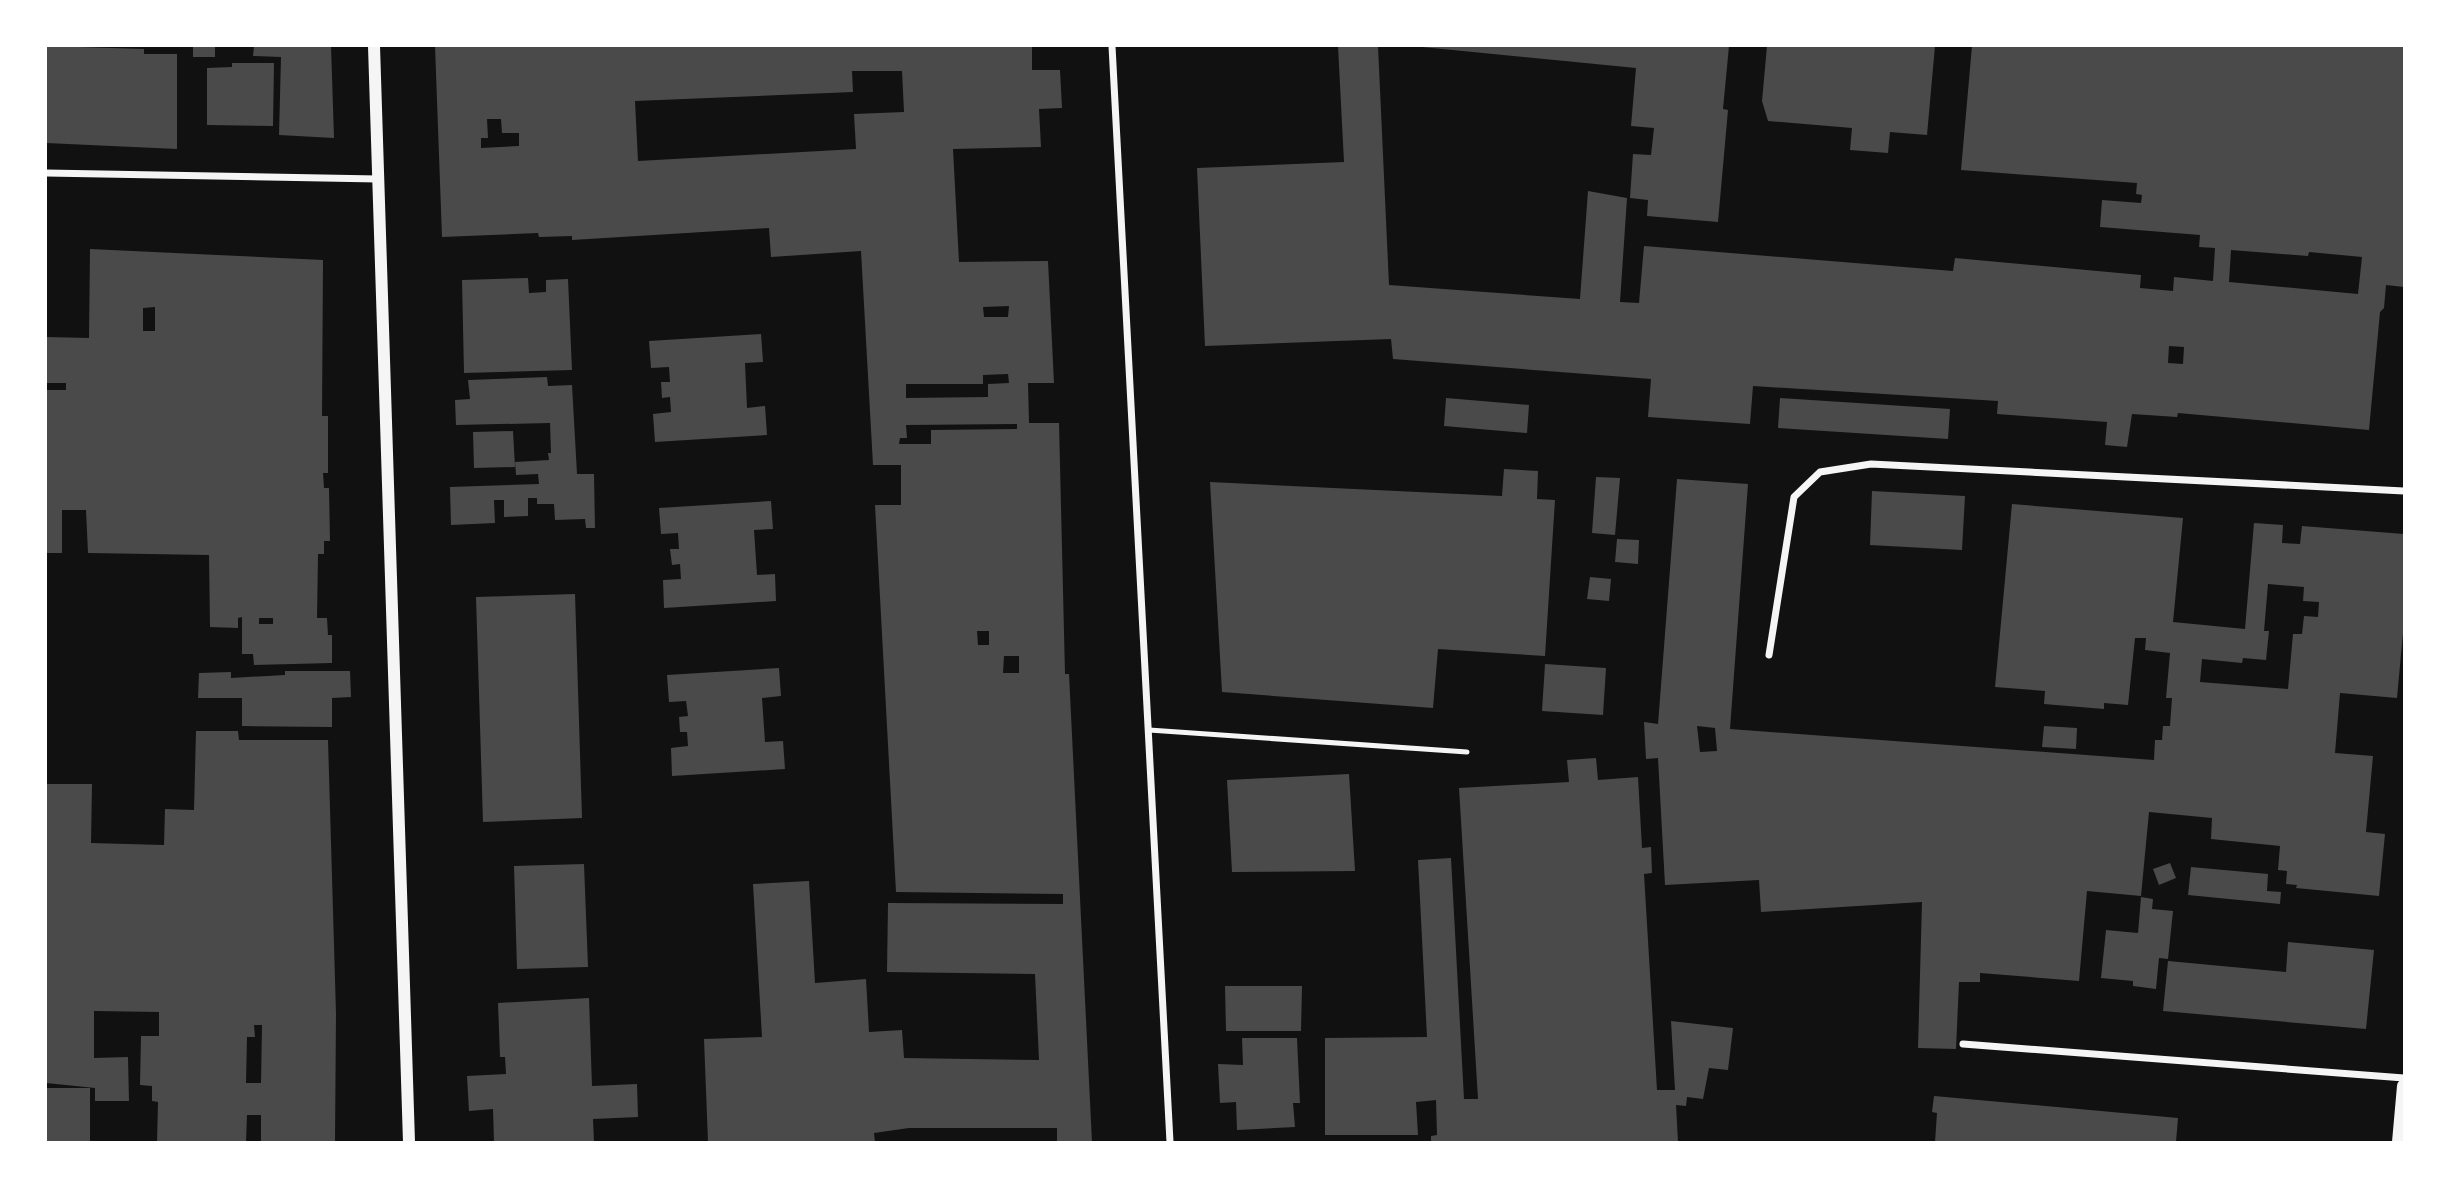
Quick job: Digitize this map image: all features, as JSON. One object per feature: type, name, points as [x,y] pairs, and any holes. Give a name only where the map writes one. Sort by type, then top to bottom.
[{"type":"main road","points":[[2399,1143],[2404,1086]]},
{"type":"street","points":[[374,46],[408,1143]]},
{"type":"street","points":[[1112,46],[1170,1143]]},
{"type":"street","points":[[46,173],[378,179]]},
{"type":"street","points":[[1769,655],[1794,498],[1820,472],[1871,464],[2404,491]]},
{"type":"street","points":[[1963,1044],[2404,1078]]},
{"type":"lane","points":[[1149,730],[1467,752]]},
{"type":"building","points":[[46,46],[144,49],[144,54],[177,54],[177,149],[46,143]]},
{"type":"building","points":[[193,46],[215,46],[215,57],[193,57]]},
{"type":"building","points":[[254,46],[331,46],[334,138],[279,135],[281,57],[253,56]]},
{"type":"building","points":[[435,46],[1032,46],[1032,70],[1060,70],[1062,108],[1039,109],[1041,147],[953,149],[959,262],[1048,261],[1054,383],[1028,383],[1029,423],[1059,423],[1065,674],[1069,674],[1092,1142],[1057,1142],[1057,1128],[909,1128],[874,1133],[875,1142],[708,1142],[704,1039],[762,1037],[753,884],[809,881],[815,983],[866,979],[869,1032],[902,1030],[904,1058],[1039,1060],[1035,974],[887,972],[888,903],[1063,904],[1063,894],[896,892],[875,505],[901,505],[901,465],[873,465],[861,251],[771,257],[769,228],[572,240],[572,236],[539,237],[538,233],[442,237]],"holes":[[[852,71],[902,71],[904,112],[854,114],[856,149],[638,161],[635,101],[853,92]],[[487,119],[501,119],[502,133],[519,133],[519,146],[481,148],[481,138],[488,138]],[[1009,306],[1008,317],[984,317],[983,307]],[[1008,374],[1009,383],[988,384],[988,397],[906,398],[906,384],[983,384],[983,375]],[[1017,424],[1017,429],[931,430],[931,444],[899,444],[900,438],[907,438],[906,425]],[[977,631],[989,631],[989,645],[978,645]],[[1004,656],[1019,656],[1019,673],[1003,673]]]},
{"type":"building","points":[[1338,46],[1378,46],[1389,285],[1580,299],[1588,191],[1627,198],[1620,302],[1639,303],[1644,246],[1953,271],[1955,258],[2141,275],[2140,288],[2173,291],[2174,277],[2213,281],[2215,248],[2199,247],[2200,235],[2100,227],[2102,200],[2141,203],[2142,195],[2136,194],[2137,183],[1961,170],[1972,46],[2404,46],[2404,287],[2386,285],[2384,308],[2380,312],[2369,430],[2178,413],[2177,417],[2132,414],[2127,447],[2105,445],[2107,422],[1997,414],[1998,401],[1753,386],[1750,424],[1648,417],[1651,379],[1393,359],[1391,339],[1205,346],[1197,168],[1344,162]],"holes":[[[2231,250],[2308,256],[2309,252],[2362,257],[2358,294],[2229,282]],[[2169,346],[2184,347],[2183,364],[2168,363]]]},
{"type":"building","points":[[1412,46],[1729,46],[1723,109],[1728,110],[1718,222],[1647,216],[1648,200],[1630,198],[1633,154],[1651,155],[1654,128],[1631,126],[1636,68]]},
{"type":"building","points":[[1767,46],[1935,46],[1927,135],[1890,132],[1888,153],[1850,150],[1852,128],[1768,121],[1762,101]]},
{"type":"building","points":[[232,63],[274,63],[273,126],[207,125],[207,68],[232,67]]},
{"type":"building","points":[[90,249],[323,260],[322,416],[328,416],[328,473],[323,473],[324,488],[329,488],[330,541],[324,541],[324,554],[318,554],[317,618],[327,618],[328,635],[332,635],[332,663],[254,665],[253,654],[242,654],[242,617],[238,618],[238,628],[210,627],[209,555],[88,553],[86,510],[62,510],[62,553],[46,553],[46,390],[66,390],[66,383],[46,383],[46,337],[89,338]],"holes":[[[155,307],[155,331],[143,331],[143,308]],[[259,618],[273,618],[273,624],[259,624]]]},
{"type":"building","points":[[528,278],[529,293],[546,292],[546,280],[568,279],[572,370],[464,373],[462,280]]},
{"type":"building","points":[[761,334],[763,362],[745,363],[747,408],[765,406],[767,435],[655,442],[653,414],[671,412],[670,397],[662,398],[661,382],[670,382],[669,367],[651,368],[649,341]]},
{"type":"building","points":[[547,377],[548,386],[572,385],[577,474],[594,474],[595,528],[586,528],[585,519],[555,520],[554,504],[537,504],[537,498],[528,498],[528,516],[504,517],[504,500],[494,500],[495,523],[451,525],[450,487],[539,484],[538,474],[516,475],[515,462],[549,460],[548,453],[551,453],[550,423],[456,425],[455,400],[470,399],[468,380]]},
{"type":"building","points":[[1446,398],[1529,405],[1527,433],[1444,426]]},
{"type":"building","points":[[1780,398],[1950,409],[1948,439],[1778,428]]},
{"type":"building","points":[[513,431],[515,467],[474,468],[473,432]]},
{"type":"building","points":[[1504,469],[1538,471],[1537,499],[1555,500],[1545,656],[1438,649],[1433,708],[1222,692],[1210,482],[1502,496]]},
{"type":"building","points":[[1596,477],[1620,478],[1615,535],[1592,533]]},
{"type":"building","points":[[1677,479],[1748,484],[1730,729],[2154,760],[2155,740],[2162,740],[2163,726],[2170,726],[2172,698],[2166,698],[2170,653],[2145,650],[2146,638],[2135,638],[2128,705],[2104,703],[2104,709],[2044,704],[2045,691],[1995,687],[2012,504],[2183,518],[2173,622],[2245,629],[2254,523],[2283,525],[2282,543],[2300,544],[2302,526],[2404,534],[2404,622],[2397,698],[2340,693],[2335,753],[2373,756],[2366,832],[2385,834],[2379,896],[2296,888],[2297,885],[2286,884],[2287,871],[2278,870],[2280,846],[2211,839],[2212,818],[2149,812],[2141,896],[2087,891],[2079,981],[1980,973],[1980,982],[1959,982],[1956,1049],[1918,1048],[1922,902],[1761,912],[1759,880],[1665,885],[1658,758],[1646,759],[1644,722],[1658,724]],"holes":[[[2268,584],[2304,587],[2303,601],[2319,602],[2318,617],[2304,616],[2302,634],[2293,634],[2288,689],[2200,682],[2202,659],[2242,663],[2243,658],[2266,660],[2269,631],[2264,631]],[[1697,726],[1715,728],[1717,751],[1700,752]]]},
{"type":"building","points":[[1872,491],[1965,496],[1962,550],[1870,545]]},
{"type":"building","points":[[771,501],[773,529],[754,530],[757,575],[775,574],[776,601],[664,608],[663,580],[681,579],[680,564],[672,565],[670,549],[679,549],[678,533],[661,534],[659,508]]},
{"type":"building","points":[[1617,539],[1639,540],[1638,564],[1615,562]]},
{"type":"building","points":[[1590,577],[1611,579],[1609,601],[1587,599]]},
{"type":"building","points":[[575,594],[582,818],[483,822],[476,597]]},
{"type":"building","points":[[1545,664],[1606,668],[1603,715],[1542,711]]},
{"type":"building","points":[[779,668],[781,696],[762,698],[765,742],[783,741],[785,769],[672,776],[671,748],[688,746],[687,732],[680,732],[679,717],[688,716],[686,701],[669,702],[667,675]]},
{"type":"building","points":[[285,671],[350,671],[351,697],[332,698],[332,727],[242,726],[242,698],[198,698],[199,673],[231,672],[231,678],[285,675]]},
{"type":"building","points":[[2044,726],[2077,728],[2076,749],[2042,747]]},
{"type":"building","points":[[196,731],[238,731],[239,740],[328,740],[336,1013],[335,1142],[261,1142],[261,1115],[247,1115],[246,1142],[157,1142],[158,1102],[152,1101],[152,1086],[140,1085],[141,1036],[159,1036],[159,1012],[94,1011],[94,1058],[128,1057],[129,1101],[95,1101],[95,1088],[46,1083],[46,784],[92,784],[91,843],[164,845],[165,809],[194,810]],"holes":[[[254,1025],[262,1025],[261,1083],[246,1083],[247,1037],[255,1037]]]},
{"type":"building","points":[[1596,758],[1598,780],[1638,777],[1642,848],[1651,847],[1652,873],[1644,874],[1657,1090],[1675,1090],[1671,1021],[1733,1028],[1728,1070],[1709,1068],[1703,1099],[1687,1097],[1686,1106],[1676,1105],[1678,1142],[1431,1142],[1431,1136],[1437,1135],[1436,1100],[1416,1102],[1418,1135],[1325,1135],[1325,1038],[1427,1037],[1418,860],[1451,858],[1464,1099],[1478,1099],[1459,788],[1569,782],[1567,760]]},
{"type":"building","points":[[1349,774],[1355,871],[1232,872],[1227,780]]},
{"type":"building","points":[[2170,863],[2176,878],[2159,885],[2153,869]]},
{"type":"building","points":[[584,864],[588,967],[517,969],[514,866]]},
{"type":"building","points":[[2191,867],[2268,874],[2267,891],[2281,892],[2280,904],[2188,895]]},
{"type":"building","points":[[2141,897],[2153,899],[2152,909],[2173,911],[2168,959],[2159,958],[2156,989],[2133,986],[2133,981],[2101,978],[2106,930],[2138,933]]},
{"type":"building","points":[[2288,942],[2374,950],[2366,1029],[2163,1011],[2168,961],[2286,972]]},
{"type":"building","points":[[1225,986],[1302,986],[1301,1031],[1226,1031]]},
{"type":"building","points":[[589,998],[592,1086],[637,1084],[638,1117],[593,1119],[594,1142],[494,1142],[493,1109],[469,1111],[467,1076],[506,1074],[505,1057],[500,1057],[498,1003]]},
{"type":"building","points":[[1242,1038],[1297,1038],[1300,1103],[1293,1103],[1295,1127],[1237,1130],[1236,1102],[1220,1103],[1218,1064],[1243,1065]]},
{"type":"building","points":[[46,1088],[90,1088],[90,1142],[46,1142]]},
{"type":"building","points":[[1934,1096],[2178,1118],[2176,1142],[1935,1142],[1937,1113],[1932,1112]]}]
